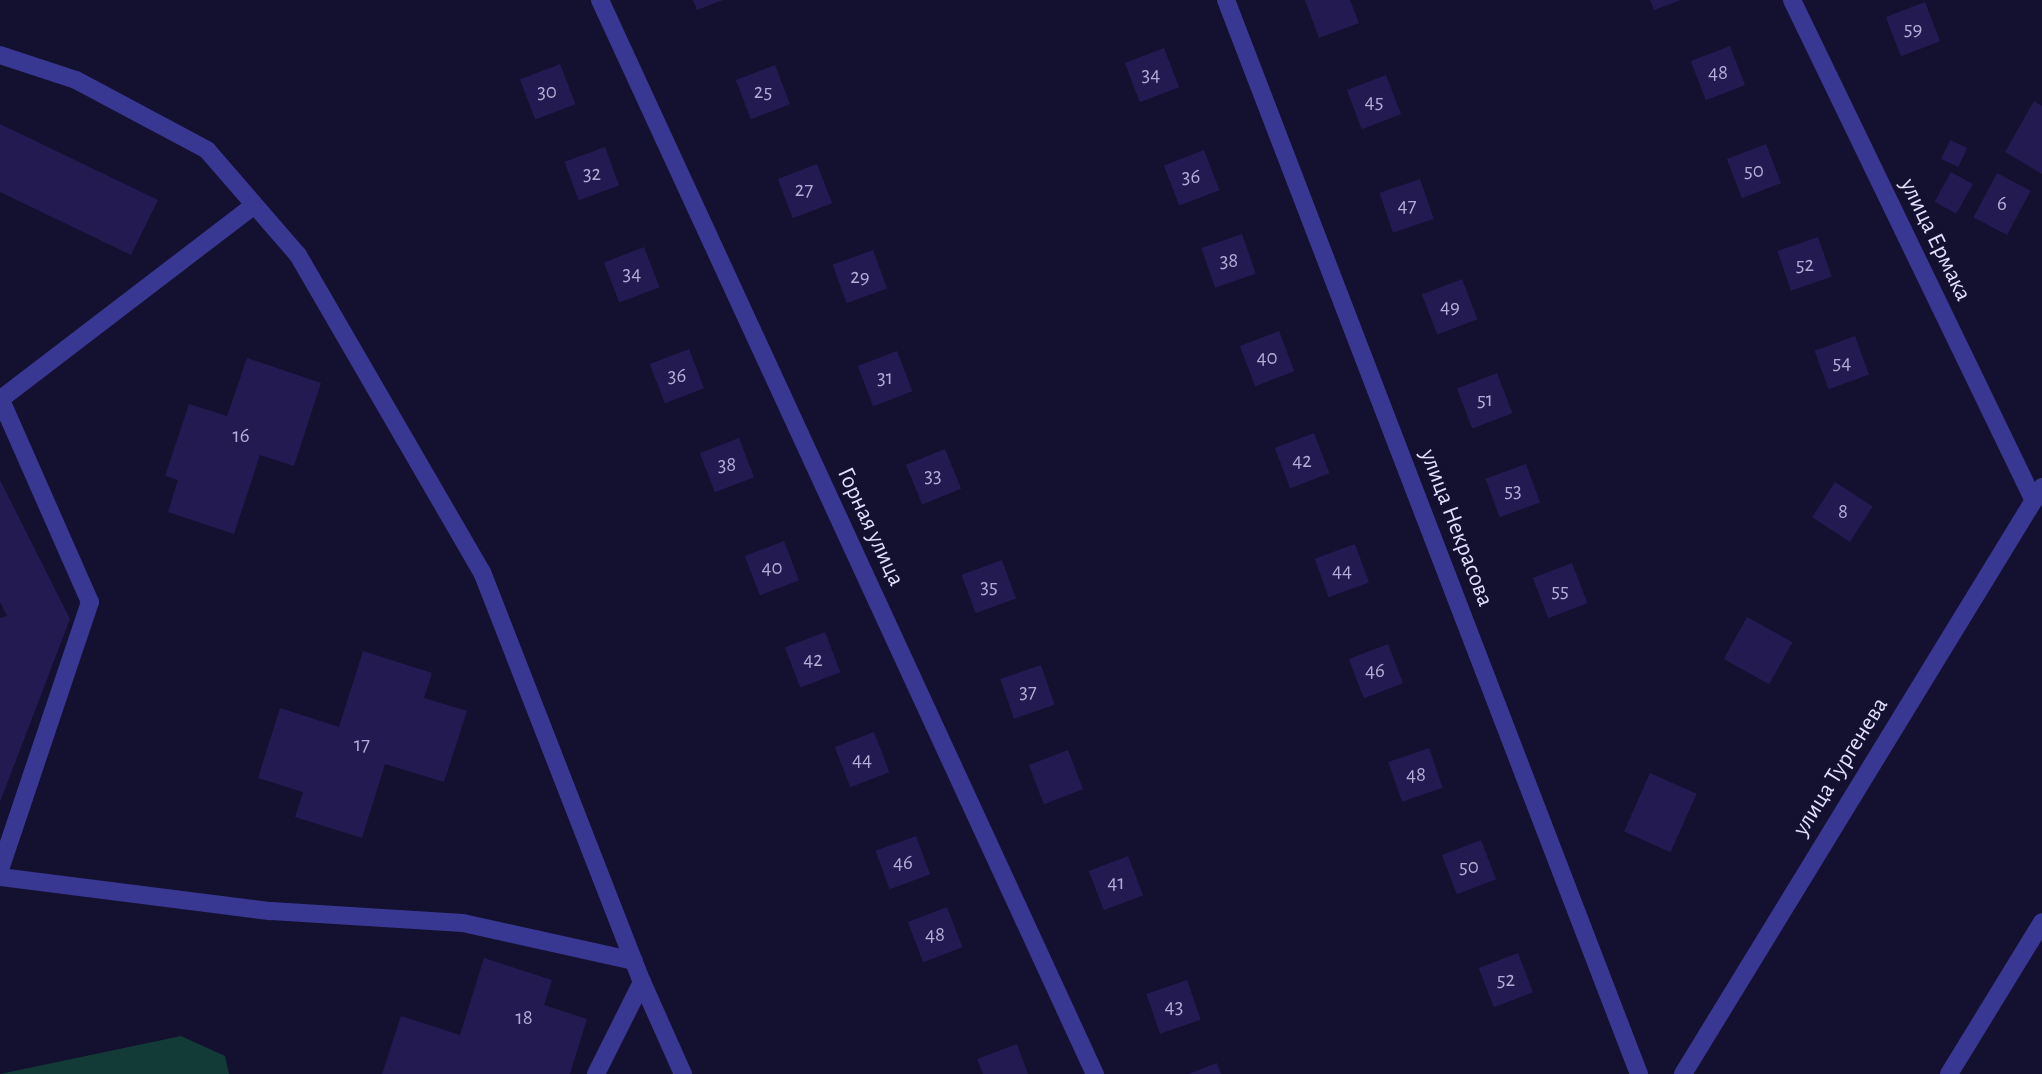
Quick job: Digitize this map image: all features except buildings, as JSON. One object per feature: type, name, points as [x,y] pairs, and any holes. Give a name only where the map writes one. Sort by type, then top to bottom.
[{"type":"street","name":"Горная улица","points":[[600,0],[1095,1074]]},
{"type":"street","name":"улица Некрасова","points":[[1226,0],[1639,1074]]},
{"type":"street","name":"улица Ермака","points":[[1791,0],[2038,494]]},
{"type":"street","points":[[0,55],[76,80],[207,150],[298,254],[482,572],[642,982],[683,1074]]},
{"type":"street","points":[[0,869],[90,603],[1,398],[254,205]]},
{"type":"street","name":"улица Тургенева","points":[[1683,1074],[2038,494]]},
{"type":"street","points":[[0,877],[271,911],[463,923],[634,961]]},
{"type":"street","points":[[1949,1074],[2042,922]]},
{"type":"street","points":[[596,1074],[642,982]]},
{"type":"green space","points":[[181,1036],[225,1056],[229,1074],[0,1074]]}]
